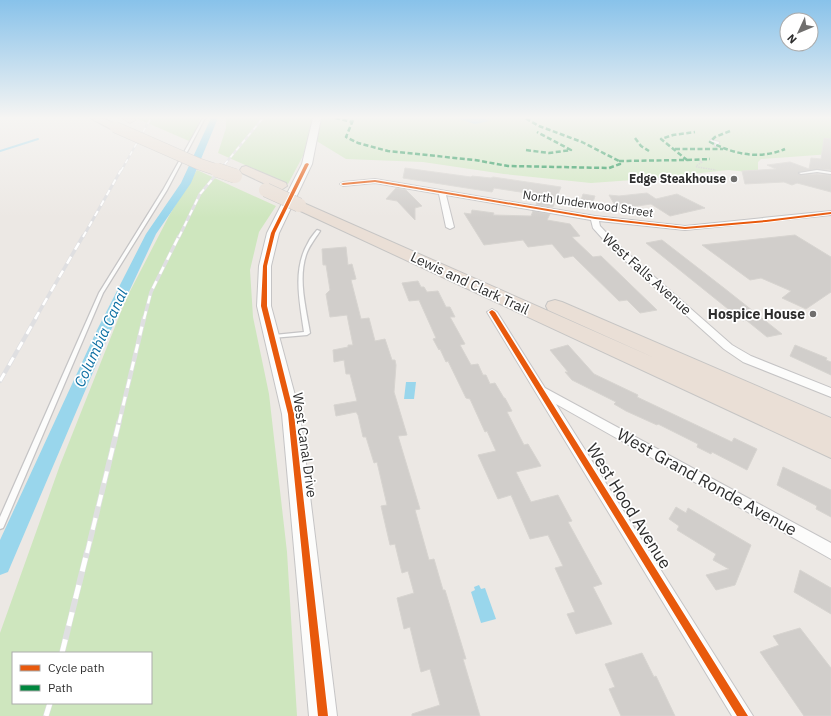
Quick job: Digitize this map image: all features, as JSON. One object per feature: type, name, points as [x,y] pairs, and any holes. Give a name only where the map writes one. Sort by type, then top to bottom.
[{"type":"highway","points":[[175,151],[195,163],[241,173]]},
{"type":"highway","name":"Lewis and Clark Trail","points":[[224,161],[266,190],[301,200],[831,428]]},
{"type":"highway","name":"Lewis and Clark Trail","points":[[241,173],[281,186],[301,200],[831,448]]},
{"type":"street","name":"West Canal Drive","points":[[310,151],[307,164],[273,233],[268,249],[264,285],[264,306],[274,337],[292,414],[323,716]]},
{"type":"street","name":"North Underwood Street","points":[[343,184],[375,182],[595,218],[685,228],[831,213]]},
{"type":"street","points":[[442,193],[450,227]]},
{"type":"street","name":"West Falls Avenue","points":[[595,218],[596,226],[607,239],[728,347],[748,359],[831,394]]},
{"type":"street","name":"West Hood Avenue","points":[[492,312],[743,716]]},
{"type":"street","name":"West Grand Ronde Avenue","points":[[541,390],[831,551]]},
{"type":"lane","points":[[0,526],[101,293],[165,190],[186,151]]},
{"type":"lane","points":[[801,173],[817,171],[831,173]]},
{"type":"lane","points":[[274,337],[308,333],[300,274],[306,248],[318,231]]},
{"type":"path","points":[[695,159],[702,162],[696,166],[697,167],[716,170]]},
{"type":"green space","points":[[219,151],[305,151],[288,184],[218,153]]},
{"type":"green space","points":[[334,151],[831,151],[831,154],[761,159],[758,162],[758,170],[748,172],[728,170],[647,179],[591,183],[504,174],[423,162],[346,159]]},
{"type":"green space","points":[[197,170],[276,206],[259,232],[250,270],[253,317],[269,394],[287,552],[297,716],[0,716],[0,633],[60,465],[126,299],[170,214]]},
{"type":"water","points":[[406,382],[416,382],[414,399],[404,399]]},
{"type":"water","points":[[479,585],[481,589],[485,588],[496,619],[481,623],[471,592],[475,590],[474,587]]},
{"type":"building","points":[[822,151],[831,151],[831,170],[817,169],[798,173],[801,175],[831,175],[831,192],[797,183],[792,185],[784,182],[745,184],[742,171],[776,169],[767,165],[790,162],[809,169],[811,158],[821,159]]},
{"type":"building","points":[[405,168],[471,177],[493,177],[561,187],[553,207],[536,205],[540,195],[494,188],[492,192],[403,178]]},
{"type":"building","points":[[396,188],[406,190],[422,206],[415,208],[415,220],[397,201],[386,199]]},
{"type":"building","points":[[647,193],[656,199],[677,194],[705,208],[670,216],[651,204],[617,209],[609,195],[619,196]]},
{"type":"building","points":[[583,194],[595,196],[591,208],[579,206]]},
{"type":"building","points":[[472,210],[494,213],[493,215],[531,216],[533,211],[550,214],[547,220],[570,224],[580,236],[572,237],[593,257],[601,256],[657,310],[640,313],[627,300],[619,301],[573,256],[564,258],[552,244],[528,247],[523,240],[484,245],[464,213],[471,214]]},
{"type":"building","points":[[795,235],[831,257],[831,292],[806,309],[782,298],[791,291],[761,278],[750,280],[702,245]]},
{"type":"building","points":[[662,240],[782,334],[767,337],[746,320],[743,321],[646,243]]},
{"type":"building","points":[[346,247],[348,265],[352,264],[356,279],[351,280],[361,319],[369,318],[375,341],[385,339],[392,360],[395,360],[394,392],[407,435],[398,436],[420,509],[415,510],[429,560],[434,559],[443,590],[445,590],[466,659],[463,659],[480,716],[412,716],[412,714],[440,705],[430,669],[421,672],[410,627],[404,629],[397,598],[414,593],[408,571],[402,573],[395,544],[390,545],[381,506],[387,505],[377,462],[374,463],[366,437],[363,437],[358,415],[356,412],[336,416],[334,405],[357,401],[350,374],[346,374],[344,360],[334,362],[333,350],[348,347],[348,345],[353,345],[347,315],[330,317],[326,294],[330,290],[326,265],[323,265],[322,249]]},
{"type":"building","points":[[418,281],[421,287],[424,287],[427,292],[438,291],[446,307],[450,307],[455,317],[450,317],[465,344],[460,345],[471,365],[478,364],[483,375],[486,375],[490,384],[495,383],[505,398],[512,411],[507,412],[524,445],[528,444],[541,466],[516,472],[531,502],[558,495],[572,521],[568,522],[602,584],[593,587],[612,624],[576,634],[567,614],[575,612],[555,568],[563,566],[548,535],[530,539],[511,495],[498,499],[478,455],[496,451],[487,431],[485,432],[470,399],[466,398],[448,361],[446,362],[433,339],[436,338],[419,300],[409,301],[402,283]]},
{"type":"building","points":[[568,345],[594,374],[638,395],[637,397],[732,442],[734,438],[757,449],[747,470],[712,452],[711,454],[697,447],[698,444],[658,424],[657,425],[626,411],[614,404],[616,402],[572,380],[565,372],[568,372],[550,350]]},
{"type":"building","points":[[795,345],[827,358],[826,360],[831,362],[831,375],[790,356]]},
{"type":"building","points":[[783,467],[831,490],[831,517],[816,509],[817,506],[777,485]]},
{"type":"building","points":[[676,507],[686,513],[688,508],[751,545],[735,585],[716,590],[706,575],[729,569],[713,560],[716,554],[677,530],[679,526],[669,519]]},
{"type":"building","points":[[800,570],[831,588],[831,614],[794,592]]},
{"type":"building","points":[[800,628],[831,668],[831,716],[804,716],[760,652],[779,645],[773,636]]},
{"type":"building","points":[[642,653],[654,677],[656,676],[675,716],[621,716],[609,689],[615,687],[605,664]]},
{"type":"waterway","name":"Columbia Canal","points":[[0,564],[104,330],[151,234],[186,183],[200,151]]},
{"type":"railway","points":[[121,171],[132,151]]},
{"type":"railway","points":[[219,171],[235,151]]},
{"type":"railway","points":[[83,237],[121,170]]},
{"type":"railway","points":[[179,237],[200,194],[220,170]]},
{"type":"railway","points":[[35,319],[83,236]]},
{"type":"railway","points":[[144,319],[151,292],[179,236]]},
{"type":"railway","points":[[0,381],[36,318]]},
{"type":"railway","points":[[119,423],[144,318]]},
{"type":"railway","points":[[87,553],[119,422]]},
{"type":"railway","points":[[62,652],[87,552]]},
{"type":"railway","points":[[46,716],[50,704]]},
{"type":"marked path","points":[[390,151],[475,160],[514,167],[609,168],[620,164],[619,161],[600,151]]},
{"type":"marked path","points":[[537,151],[549,153],[561,151]]},
{"type":"marked path","points":[[619,161],[687,160],[676,151]]},
{"type":"marked path","points":[[732,151],[757,155],[767,155],[780,151]]},
{"type":"marked path","points":[[687,160],[710,159]]},
{"type":"cycle path","points":[[307,164],[273,233],[265,266],[264,306],[291,414],[323,716]]},
{"type":"cycle path","points":[[343,184],[375,181],[595,218],[685,228],[766,221],[831,213]]},
{"type":"cycle path","points":[[492,312],[743,716]]},
{"type":"place","name":"Edge Steakhouse","points":[[734,179]]},
{"type":"place","name":"Hospice House","points":[[813,314]]}]
